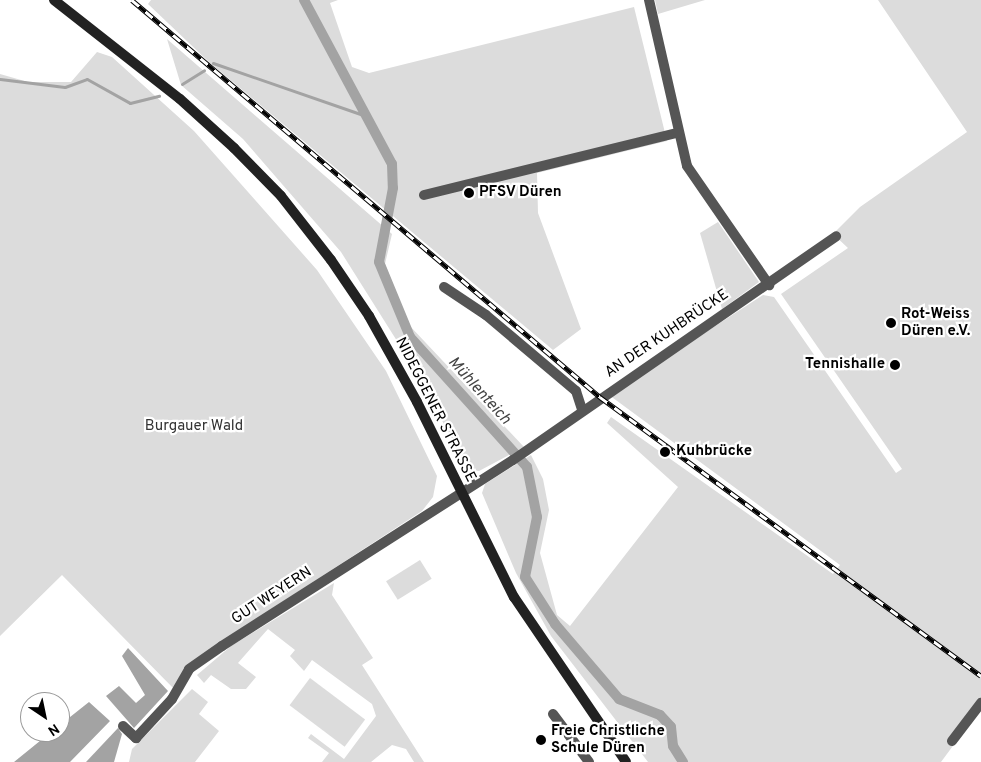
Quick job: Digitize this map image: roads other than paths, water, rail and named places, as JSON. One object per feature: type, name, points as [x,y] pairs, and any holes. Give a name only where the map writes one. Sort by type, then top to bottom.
[{"type":"main road","name":"NIDEGGENER STRASSE","points":[[54,0],[180,99],[281,196],[331,260],[384,340],[519,605],[626,762]]},
{"type":"street","points":[[649,0],[677,133],[687,166],[769,285]]},
{"type":"street","points":[[424,195],[677,133]]},
{"type":"street","name":"AN DER KUHBRÜCKE","points":[[460,491],[513,460],[582,409],[769,285],[836,236]]},
{"type":"street","points":[[444,287],[486,315],[576,390],[582,409]]},
{"type":"street","name":"GUT WEYERN","points":[[123,726],[136,738],[172,699],[189,669],[460,491]]},
{"type":"street","points":[[952,741],[981,703]]},
{"type":"street","points":[[553,714],[589,762]]},
{"type":"waterway","name":"Mühlenteich","points":[[304,0],[392,164],[393,188],[379,262],[410,337],[527,467],[537,517],[525,577],[555,624],[619,699],[660,715],[671,727],[673,746],[683,762]]},
{"type":"waterway","points":[[213,63],[366,116]]},
{"type":"waterway","points":[[182,84],[204,70]]},
{"type":"waterway","points":[[0,79],[65,87],[87,79],[130,103],[159,96]]},
{"type":"railway","points":[[132,0],[600,397],[981,676]]},
{"type":"place","name":"PFSV Düren","points":[[469,193]]},
{"type":"place","name":"Rot-Weiss Düren e.V.","points":[[891,323]]},
{"type":"place","name":"Tennishalle","points":[[895,365]]},
{"type":"place","name":"Kuhbrücke","points":[[665,452]]},
{"type":"place","name":"Freie Christliche Schule Düren","points":[[541,740]]},
{"type":"park label","name":"Burgauer Wald","points":[[194,427]]}]
